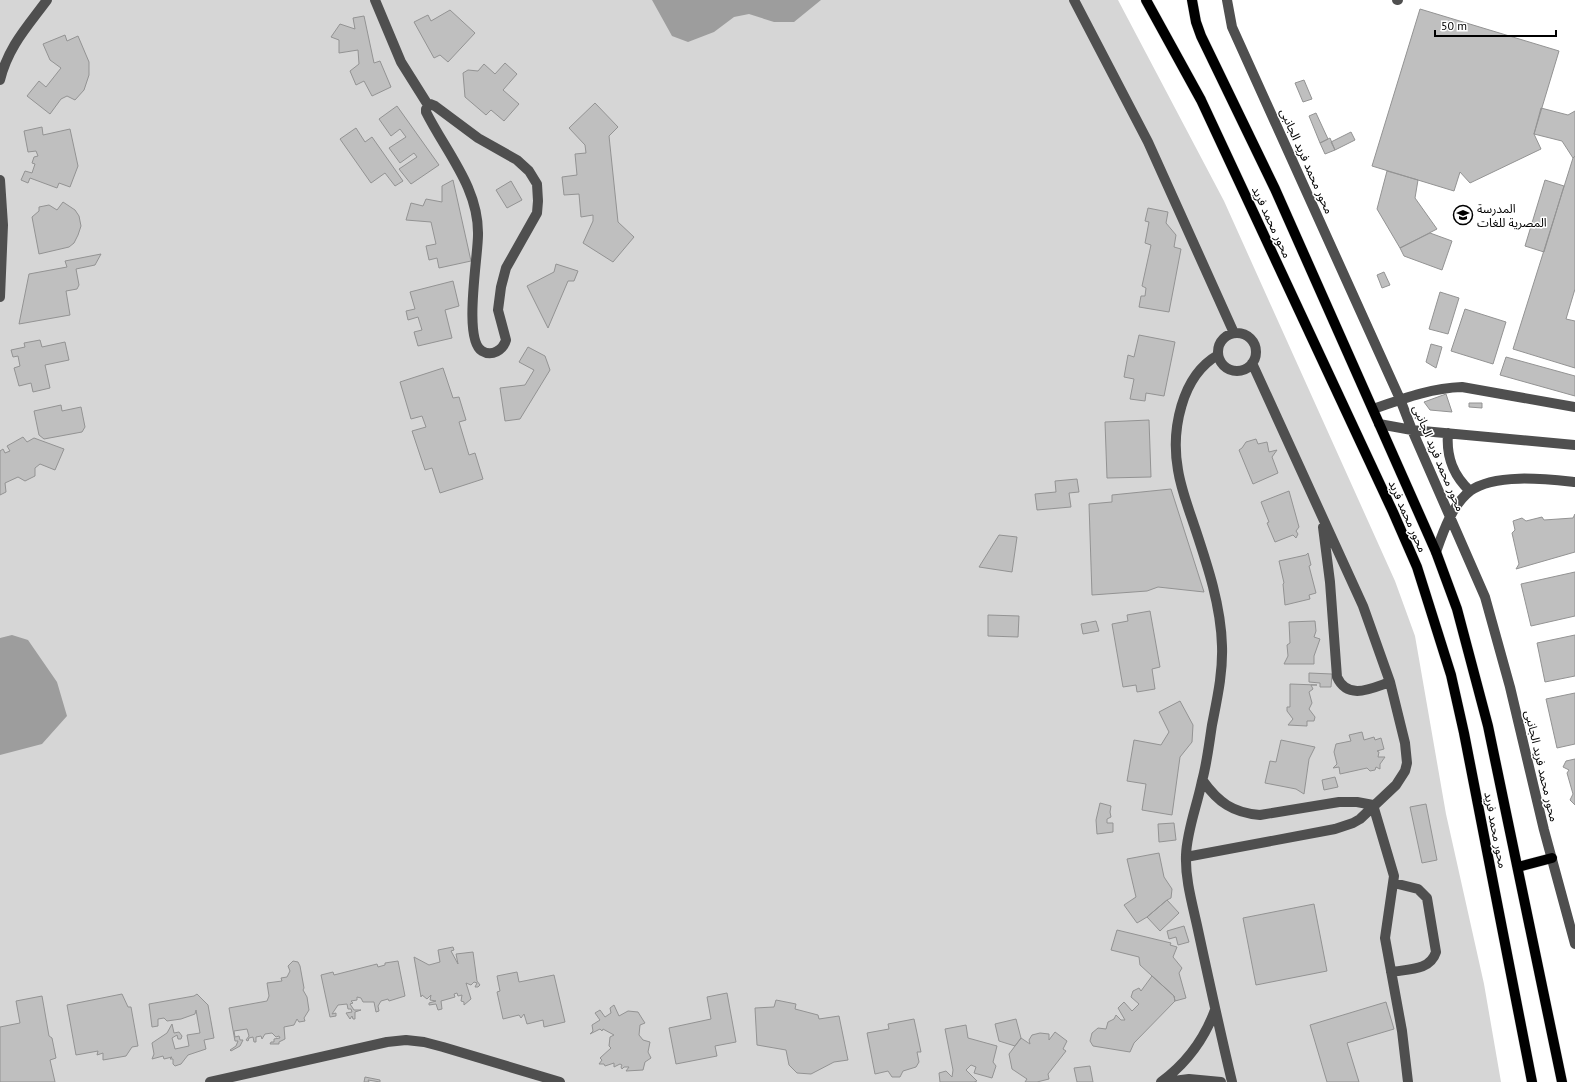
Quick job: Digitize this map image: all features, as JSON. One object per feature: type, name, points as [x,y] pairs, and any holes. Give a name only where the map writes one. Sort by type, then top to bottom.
[{"type":"main road","name":"محور محمد فريد","points":[[1146,0],[1201,100],[1390,505],[1416,567],[1451,675],[1464,733],[1532,1082]]},
{"type":"main road","name":"محور محمد فريد","points":[[1192,0],[1196,22],[1201,36],[1275,189],[1436,552],[1457,609],[1472,662],[1518,867],[1562,1082]]},
{"type":"main road","points":[[1518,867],[1552,858]]},
{"type":"street","points":[[0,80],[3,68],[19,35],[47,0]]},
{"type":"street","points":[[375,0],[401,62],[428,106]]},
{"type":"street","points":[[1074,0],[1148,142],[1234,333]]},
{"type":"street","name":"محور محمد فريد الجانبى","points":[[1227,0],[1232,27],[1400,400],[1485,596],[1510,687],[1552,858],[1575,944]]},
{"type":"street","points":[[428,106],[435,106],[478,138],[517,160],[529,170],[537,184],[538,201],[536,213],[506,268],[501,287],[498,310],[506,340],[502,348],[494,352],[481,351],[474,340],[472,310],[478,240],[475,210],[465,181],[426,112],[428,106]]},
{"type":"street","points":[[0,180],[3,225],[0,296]]},
{"type":"street","points":[[1234,333],[1242,333],[1253,342],[1256,357],[1247,368],[1232,371],[1225,368],[1220,362],[1218,355],[1221,341],[1234,333]]},
{"type":"street","points":[[1218,355],[1205,363],[1197,371],[1184,398],[1177,432],[1176,450],[1178,469],[1216,600],[1221,630],[1220,677],[1202,781],[1191,820],[1186,856],[1190,889],[1215,1010],[1232,1082]]},
{"type":"street","points":[[1186,856],[1344,827],[1360,818],[1396,785],[1405,771],[1407,763],[1405,743],[1390,682],[1363,606],[1252,363]]},
{"type":"street","points":[[1373,409],[1434,390],[1462,387],[1575,407]]},
{"type":"street","points":[[1379,424],[1412,430],[1575,444]]},
{"type":"street","points":[[1448,433],[1448,454],[1451,464],[1459,479],[1470,491]]},
{"type":"street","points":[[1436,552],[1450,518],[1470,491],[1505,480],[1533,478],[1575,482]]},
{"type":"street","points":[[1321,516],[1330,582],[1337,678],[1344,688],[1355,692],[1390,682]]},
{"type":"street","points":[[1202,781],[1222,804],[1246,814],[1260,815],[1349,801],[1373,805]]},
{"type":"street","points":[[1373,805],[1392,865],[1394,883],[1386,928],[1386,948],[1408,1082]]},
{"type":"street","points":[[1391,972],[1424,966],[1430,963],[1436,952],[1428,898],[1418,889],[1394,883]]},
{"type":"street","points":[[1161,1082],[1183,1064],[1193,1052],[1209,1025],[1215,1010]]},
{"type":"street","points":[[210,1082],[369,1045],[406,1040],[424,1042],[443,1047],[560,1082]]},
{"type":"street","points":[[1166,1082],[1189,1079],[1221,1082]]},
{"type":"shaded area","points":[[0,0],[1118,0],[1224,201],[1395,581],[1415,636],[1446,814],[1484,984],[1501,1082],[0,1082]]},
{"type":"shaded area","points":[[652,0],[821,0],[794,22],[774,22],[749,14],[734,17],[714,32],[688,42],[672,36]]},
{"type":"shaded area","points":[[12,635],[28,640],[57,682],[67,716],[42,744],[0,755],[0,638]]},
{"type":"building","points":[[1420,9],[1559,51],[1534,134],[1541,149],[1470,183],[1460,172],[1454,191],[1372,166]]},
{"type":"building","points":[[450,10],[475,33],[448,62],[440,55],[434,58],[414,22],[428,15],[431,21]]},
{"type":"building","points":[[364,16],[374,63],[380,61],[391,87],[372,96],[364,81],[356,85],[350,71],[359,64],[358,50],[339,53],[339,40],[331,37],[340,24],[355,29],[353,18]]},
{"type":"building","points":[[65,35],[67,41],[78,36],[89,62],[89,75],[84,90],[75,100],[67,96],[61,99],[50,114],[27,96],[39,81],[46,87],[61,68],[50,60],[43,44]]},
{"type":"building","points":[[505,63],[517,74],[503,90],[519,104],[504,121],[491,110],[486,115],[465,97],[463,73],[468,70],[478,71],[484,64],[495,74]]},
{"type":"building","points":[[1304,80],[1312,99],[1303,102],[1295,83]]},
{"type":"building","points":[[595,103],[618,127],[609,136],[618,222],[634,237],[613,262],[583,243],[593,221],[593,215],[581,217],[579,194],[564,195],[562,177],[577,175],[575,154],[586,153],[585,145],[569,128]]},
{"type":"building","points":[[397,106],[439,165],[411,184],[399,169],[417,157],[414,153],[400,163],[389,148],[406,137],[400,129],[391,136],[379,119]]},
{"type":"building","points":[[1541,108],[1568,115],[1575,111],[1575,156],[1573,158],[1562,141],[1534,134]]},
{"type":"building","points":[[1316,113],[1328,139],[1320,143],[1309,116]]},
{"type":"building","points":[[42,127],[43,135],[70,129],[78,166],[70,187],[59,183],[57,188],[30,178],[28,183],[21,180],[25,171],[32,173],[35,164],[32,163],[34,157],[38,156],[36,151],[28,152],[24,131]]},
{"type":"building","points":[[356,128],[365,142],[372,137],[403,181],[395,186],[385,173],[371,183],[340,139]]},
{"type":"building","points":[[1351,132],[1355,140],[1335,150],[1331,142]]},
{"type":"building","points":[[1330,138],[1335,150],[1325,154],[1320,143]]},
{"type":"building","points":[[1575,156],[1575,289],[1566,319],[1575,321],[1575,368],[1513,349],[1573,158]]},
{"type":"building","points":[[1387,171],[1418,180],[1415,198],[1437,229],[1400,248],[1377,209]]},
{"type":"building","points":[[453,180],[471,261],[439,268],[437,258],[429,260],[426,246],[436,244],[431,222],[406,220],[411,203],[423,206],[426,199],[442,202],[442,186]]},
{"type":"building","points":[[1545,180],[1564,186],[1544,252],[1525,246]]},
{"type":"building","points":[[511,181],[522,200],[507,208],[496,190]]},
{"type":"building","points":[[63,202],[75,210],[79,216],[81,226],[78,235],[74,243],[69,247],[39,254],[32,217],[39,211],[39,207],[49,205],[57,210]]},
{"type":"building","points":[[1148,208],[1168,212],[1166,223],[1176,235],[1174,247],[1181,249],[1169,312],[1139,307],[1141,296],[1145,296],[1146,288],[1142,286],[1151,245],[1145,243],[1149,222],[1145,221]]},
{"type":"building","points":[[1430,233],[1452,241],[1442,270],[1404,256],[1400,248]]},
{"type":"building","points":[[101,254],[95,265],[76,269],[79,285],[77,289],[66,291],[70,315],[19,324],[29,274],[67,267],[65,261]]},
{"type":"building","points":[[556,264],[578,271],[574,281],[568,281],[548,328],[527,286],[554,272]]},
{"type":"building","points":[[1384,272],[1390,285],[1382,288],[1377,275]]},
{"type":"building","points":[[453,281],[459,306],[445,310],[452,338],[418,346],[414,332],[422,330],[418,317],[408,320],[406,311],[415,309],[410,292]]},
{"type":"building","points":[[1440,292],[1459,298],[1448,334],[1429,329]]},
{"type":"building","points":[[1465,309],[1506,322],[1493,364],[1451,351]]},
{"type":"building","points":[[1139,335],[1175,342],[1164,396],[1146,393],[1145,401],[1130,399],[1134,379],[1124,377],[1128,355],[1134,357]]},
{"type":"building","points":[[40,340],[42,347],[65,342],[69,360],[45,365],[50,388],[33,392],[31,383],[19,386],[14,368],[20,366],[18,356],[13,357],[11,350],[25,347],[24,343]]},
{"type":"building","points":[[1431,344],[1442,347],[1436,368],[1426,362]]},
{"type":"building","points":[[528,347],[545,356],[550,370],[520,419],[505,421],[500,388],[525,385],[534,370],[519,362]]},
{"type":"building","points":[[1506,357],[1575,376],[1575,396],[1500,375]]},
{"type":"building","points":[[443,368],[453,398],[459,397],[466,420],[459,422],[469,455],[475,453],[483,479],[440,493],[432,468],[425,470],[412,431],[426,427],[422,416],[411,419],[400,382]]},
{"type":"building","points":[[1446,394],[1452,412],[1430,410],[1424,402]]},
{"type":"building","points":[[1469,403],[1482,403],[1482,408],[1469,407]]},
{"type":"building","points":[[61,405],[62,411],[81,407],[85,427],[82,432],[44,439],[39,435],[34,411]]},
{"type":"building","points":[[1149,420],[1151,477],[1107,478],[1105,422]]},
{"type":"building","points":[[23,437],[27,442],[34,438],[64,449],[55,470],[40,464],[35,468],[35,476],[25,481],[18,477],[5,483],[6,492],[0,495],[0,451],[3,449],[5,453],[10,451],[7,446]]},
{"type":"building","points":[[1256,439],[1258,444],[1267,442],[1269,452],[1277,450],[1272,457],[1278,473],[1253,484],[1239,450],[1246,442]]},
{"type":"building","points":[[1077,479],[1079,492],[1069,493],[1071,507],[1037,510],[1035,494],[1056,492],[1055,481]]},
{"type":"building","points":[[1171,489],[1204,592],[1158,587],[1147,591],[1092,595],[1089,504],[1112,502],[1112,495]]},
{"type":"building","points":[[1289,491],[1299,527],[1296,531],[1298,534],[1296,538],[1293,535],[1275,542],[1267,523],[1269,522],[1261,502]]},
{"type":"building","points":[[1575,514],[1575,552],[1516,569],[1519,564],[1512,533],[1515,530],[1513,521],[1522,518],[1526,521],[1542,517],[1544,520],[1573,518]]},
{"type":"building","points":[[999,535],[1017,537],[1012,572],[979,567]]},
{"type":"building","points":[[1308,553],[1311,565],[1309,566],[1316,593],[1309,595],[1310,599],[1285,605],[1284,583],[1279,561],[1306,555]]},
{"type":"building","points":[[1575,572],[1575,616],[1531,626],[1521,584]]},
{"type":"building","points":[[1150,611],[1160,667],[1152,669],[1155,689],[1137,692],[1136,685],[1123,687],[1112,624],[1128,621],[1127,615]]},
{"type":"building","points":[[988,615],[1019,616],[1018,637],[988,636]]},
{"type":"building","points":[[1096,621],[1099,631],[1083,634],[1081,624]]},
{"type":"building","points":[[1315,621],[1316,631],[1314,637],[1320,639],[1314,656],[1314,664],[1284,664],[1288,656],[1287,645],[1290,643],[1289,622]]},
{"type":"building","points":[[1575,635],[1575,676],[1545,682],[1537,643]]},
{"type":"building","points":[[1309,673],[1332,674],[1331,687],[1320,687],[1320,683],[1309,682]]},
{"type":"building","points":[[1290,684],[1317,685],[1311,685],[1313,689],[1309,692],[1312,703],[1309,709],[1315,717],[1314,721],[1307,721],[1307,726],[1288,725],[1293,719],[1287,711],[1287,707],[1290,707]]},
{"type":"building","points":[[1575,693],[1575,744],[1557,748],[1546,699]]},
{"type":"building","points":[[1180,701],[1193,725],[1192,742],[1180,757],[1172,815],[1142,810],[1146,784],[1127,781],[1134,740],[1161,745],[1169,732],[1159,712]]},
{"type":"building","points":[[1362,732],[1364,740],[1374,737],[1375,740],[1381,738],[1384,749],[1377,751],[1379,752],[1378,757],[1385,757],[1380,764],[1380,769],[1376,767],[1375,770],[1370,771],[1367,768],[1340,774],[1339,767],[1333,768],[1337,764],[1334,752],[1336,744],[1351,741],[1349,735]]},
{"type":"building","points":[[1281,740],[1315,747],[1309,759],[1304,794],[1296,789],[1265,783],[1270,761],[1276,762]]},
{"type":"building","points":[[1575,759],[1575,805],[1570,800],[1573,794],[1567,773],[1569,770],[1563,767],[1566,761]]},
{"type":"building","points":[[1335,777],[1338,787],[1324,790],[1322,780]]},
{"type":"building","points":[[1100,803],[1111,806],[1111,817],[1107,819],[1107,823],[1113,823],[1113,832],[1097,834],[1096,820]]},
{"type":"building","points":[[1426,804],[1437,860],[1422,863],[1410,807]]},
{"type":"building","points":[[1174,823],[1176,840],[1159,842],[1158,824]]},
{"type":"building","points":[[1159,853],[1164,877],[1172,889],[1171,898],[1137,923],[1124,905],[1136,897],[1127,859]]},
{"type":"building","points":[[1167,900],[1179,913],[1160,931],[1147,917]]},
{"type":"building","points":[[1314,904],[1327,971],[1256,985],[1243,918]]},
{"type":"building","points":[[1184,926],[1189,942],[1178,945],[1176,937],[1169,939],[1167,931]]},
{"type":"building","points":[[1117,930],[1171,943],[1170,945],[1177,947],[1173,957],[1182,968],[1179,973],[1186,998],[1175,1001],[1174,996],[1140,965],[1139,957],[1111,950]]},
{"type":"building","points":[[453,947],[454,950],[451,951],[458,964],[456,954],[473,952],[477,981],[480,985],[475,987],[477,983],[474,982],[471,985],[466,983],[471,999],[464,1005],[464,1002],[461,1001],[462,995],[458,996],[457,993],[454,994],[455,997],[441,1001],[442,1009],[438,1010],[436,1004],[429,1005],[429,1003],[436,1001],[430,1000],[431,995],[427,999],[422,995],[421,997],[414,957],[429,965],[440,962],[438,950]]},
{"type":"building","points":[[293,961],[298,962],[300,966],[304,988],[303,990],[307,997],[309,1010],[304,1018],[305,1021],[299,1022],[297,1019],[294,1025],[284,1027],[285,1039],[279,1042],[279,1044],[270,1044],[271,1042],[274,1042],[274,1039],[280,1038],[279,1036],[276,1037],[272,1033],[265,1034],[262,1039],[261,1036],[256,1037],[256,1042],[254,1042],[253,1037],[249,1038],[248,1041],[246,1040],[249,1036],[247,1029],[234,1031],[235,1037],[239,1036],[240,1040],[243,1040],[240,1046],[231,1051],[230,1050],[236,1046],[238,1041],[235,1041],[229,1008],[267,1001],[269,996],[267,983],[282,981],[281,978],[287,977],[290,971],[288,966]]},
{"type":"building","points":[[398,961],[405,996],[389,1001],[388,999],[381,1001],[378,1006],[379,1011],[376,1012],[374,1002],[363,1002],[361,998],[357,997],[357,1000],[351,1001],[353,1003],[350,1004],[354,1010],[361,1010],[355,1012],[355,1019],[353,1019],[352,1016],[350,1019],[346,1013],[352,1012],[351,1009],[348,1009],[347,1004],[338,1005],[332,1014],[336,1013],[336,1016],[330,1017],[321,975],[333,972],[334,975],[377,964],[378,967],[385,965],[385,963]]},
{"type":"building","points":[[517,972],[519,982],[554,975],[565,1022],[544,1027],[543,1020],[527,1024],[524,1014],[521,1018],[519,1015],[503,1019],[497,992],[500,991],[497,976]]},
{"type":"building","points":[[1152,976],[1174,996],[1175,1001],[1134,1043],[1130,1052],[1093,1046],[1090,1041],[1092,1033],[1098,1028],[1106,1029],[1108,1022],[1114,1019],[1116,1015],[1121,1020],[1125,1020],[1118,1008],[1124,1002],[1132,1011],[1139,1004],[1131,997],[1133,991],[1139,988],[1141,991]]},
{"type":"building","points":[[727,993],[736,1042],[715,1046],[717,1056],[676,1064],[669,1028],[711,1019],[707,997]]},
{"type":"building","points":[[122,994],[128,1007],[131,1007],[138,1046],[132,1047],[126,1056],[103,1060],[103,1053],[97,1055],[98,1051],[76,1055],[67,1005]]},
{"type":"building","points":[[197,994],[208,1005],[214,1038],[204,1040],[206,1049],[188,1055],[181,1064],[175,1066],[173,1064],[173,1059],[170,1059],[172,1057],[164,1059],[163,1056],[152,1059],[154,1054],[152,1043],[167,1033],[172,1024],[174,1033],[179,1032],[182,1036],[181,1039],[178,1039],[177,1035],[172,1038],[175,1049],[189,1046],[187,1035],[200,1033],[196,1010],[195,1014],[181,1019],[167,1021],[164,1018],[158,1019],[158,1026],[152,1027],[149,1004],[194,996]]},
{"type":"building","points":[[42,996],[49,1036],[52,1038],[56,1058],[50,1060],[55,1082],[0,1082],[0,1027],[20,1023],[16,1001]]},
{"type":"building","points":[[776,1000],[796,1004],[795,1009],[818,1015],[819,1019],[839,1016],[848,1060],[834,1062],[811,1074],[797,1073],[789,1065],[786,1050],[757,1045],[755,1008],[774,1007]]},
{"type":"building","points":[[1386,1002],[1394,1029],[1347,1043],[1359,1082],[1327,1082],[1310,1025]]},
{"type":"building","points":[[614,1005],[619,1016],[628,1011],[638,1012],[645,1023],[640,1025],[639,1035],[643,1040],[650,1042],[648,1052],[651,1058],[645,1062],[643,1070],[626,1071],[629,1067],[624,1067],[622,1069],[622,1065],[620,1064],[614,1067],[614,1063],[605,1066],[604,1064],[599,1064],[602,1060],[600,1058],[611,1048],[609,1046],[610,1037],[614,1035],[603,1029],[602,1031],[600,1029],[590,1034],[593,1031],[592,1025],[600,1020],[595,1013],[600,1010],[605,1017],[611,1013],[610,1008]]},
{"type":"building","points":[[914,1019],[921,1052],[917,1052],[919,1062],[916,1067],[903,1071],[900,1077],[892,1077],[888,1071],[875,1074],[867,1033],[889,1029],[888,1024]]},
{"type":"building","points":[[1016,1019],[1021,1038],[1015,1046],[999,1041],[995,1024]]},
{"type":"building","points":[[966,1025],[968,1038],[997,1046],[993,1062],[996,1066],[992,1078],[974,1073],[976,1067],[971,1065],[966,1070],[977,1081],[940,1082],[939,1073],[946,1071],[952,1077],[953,1070],[945,1029]]},
{"type":"building","points":[[1055,1032],[1067,1041],[1063,1049],[1066,1051],[1048,1074],[1049,1079],[1037,1082],[1025,1082],[1027,1079],[1012,1069],[1009,1054],[1021,1038],[1030,1044],[1029,1040],[1032,1035],[1040,1033],[1049,1034],[1049,1040]]},
{"type":"building","points":[[1090,1066],[1093,1082],[1077,1082],[1074,1068]]},
{"type":"building","points":[[365,1077],[380,1080],[380,1082],[368,1080],[369,1082],[364,1082]]},
{"type":"place","name":"المدرسة المصرية للغات","points":[[1463,215]]}]
